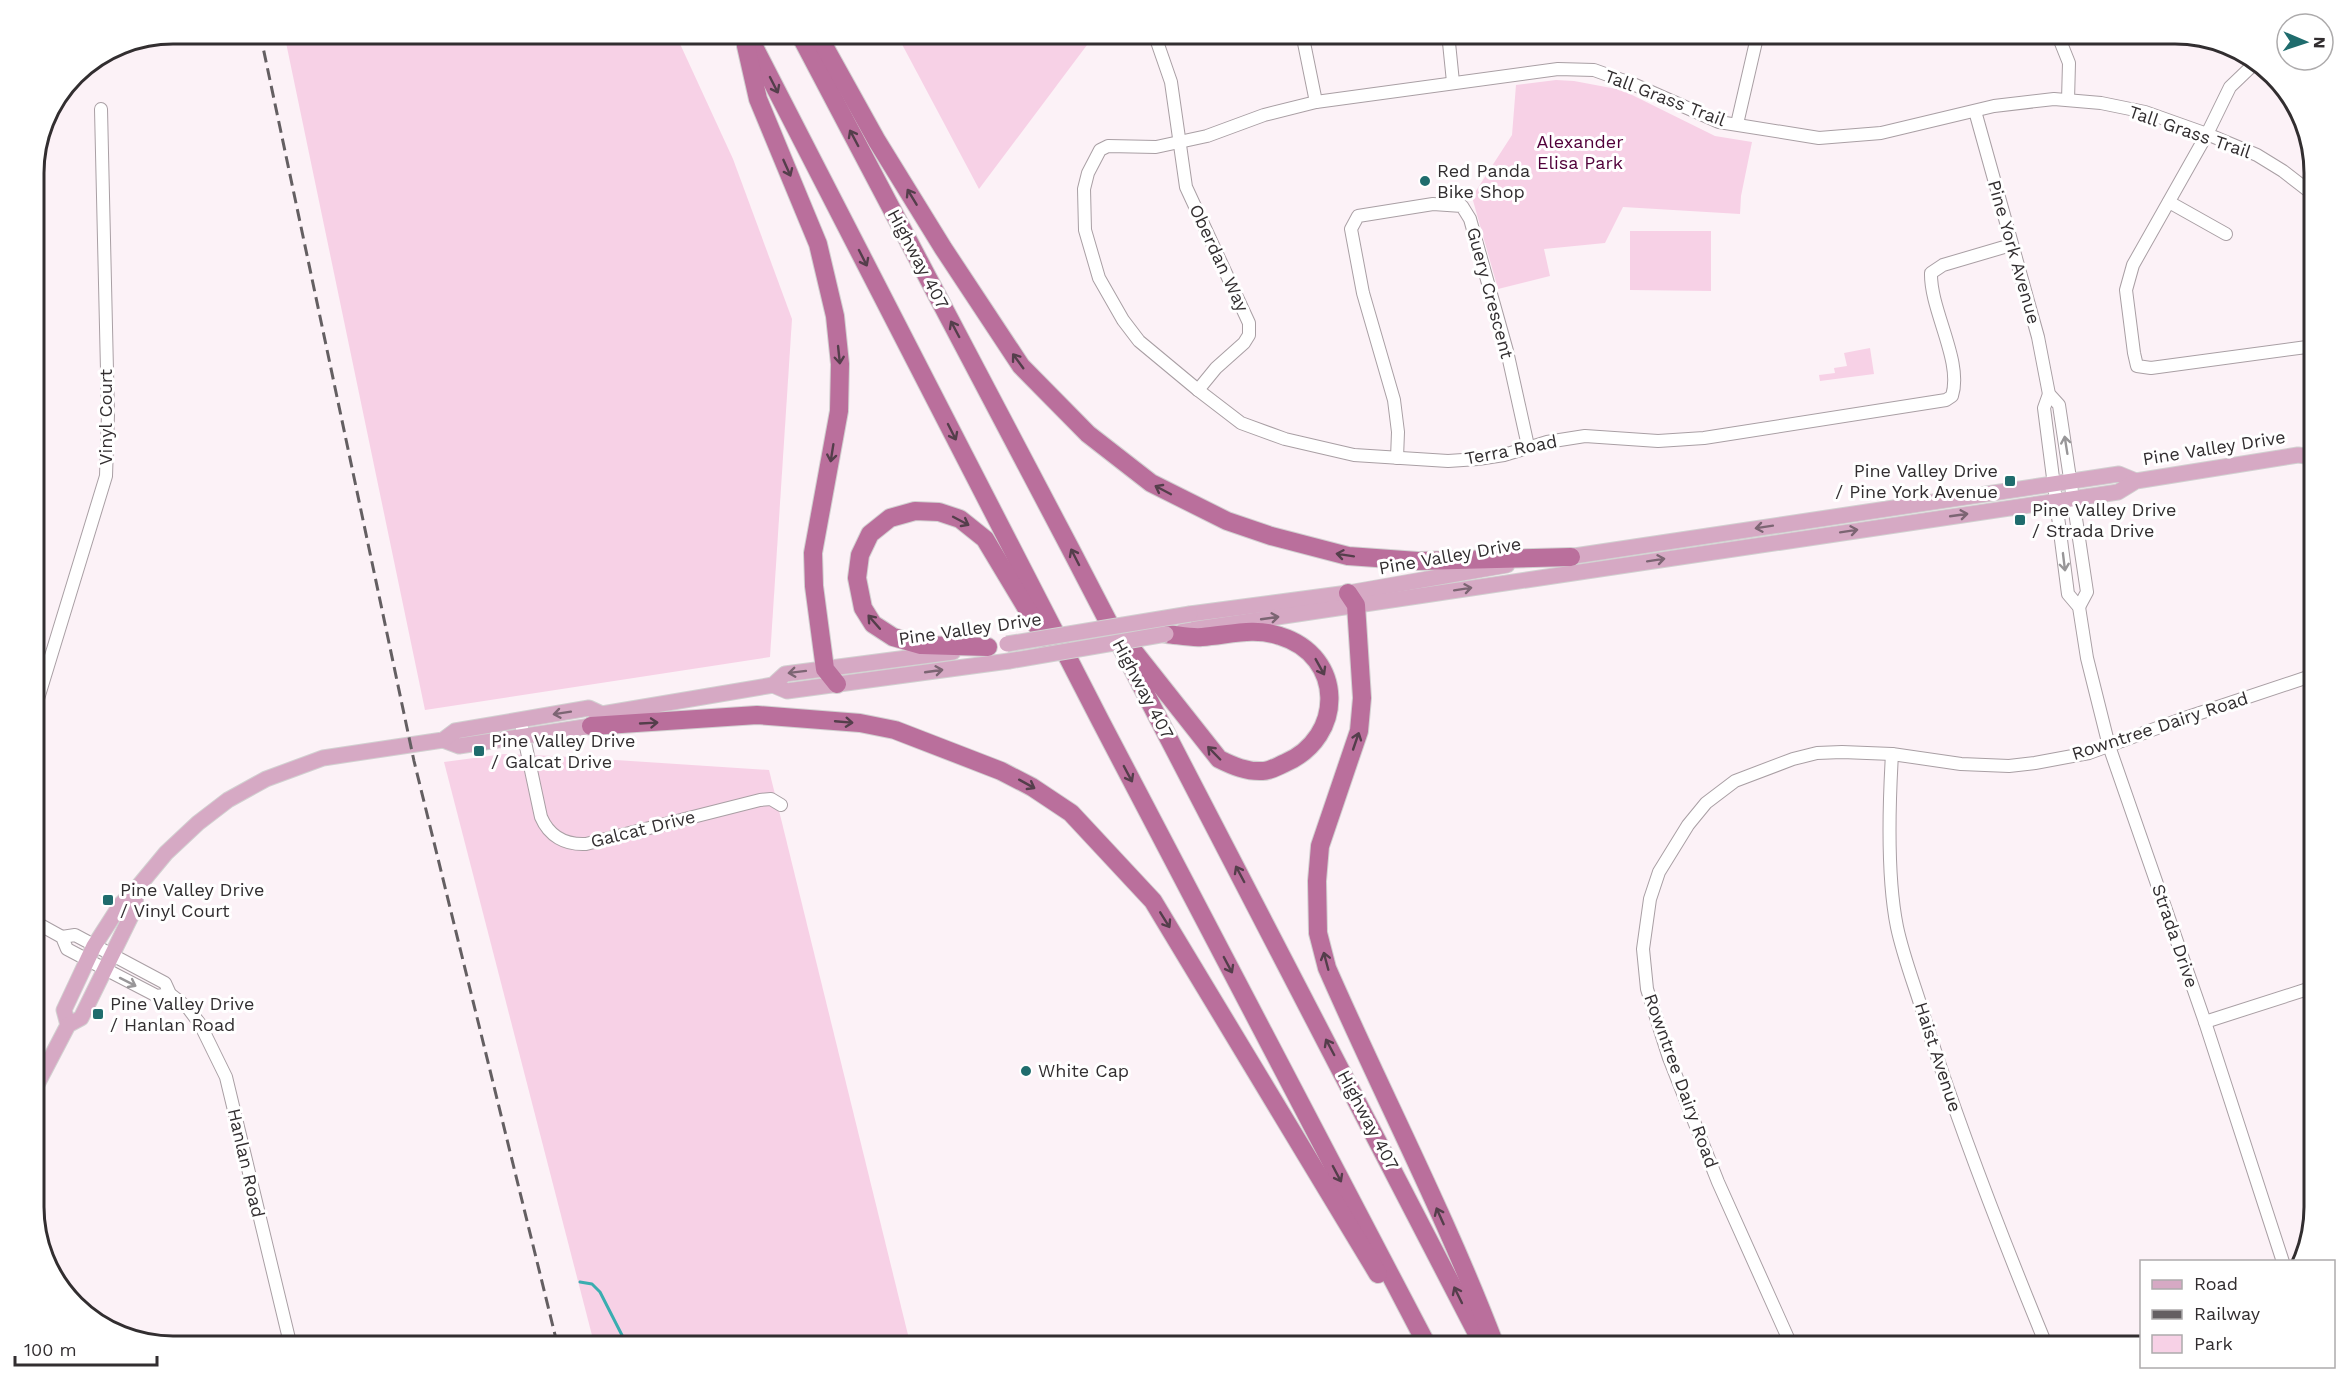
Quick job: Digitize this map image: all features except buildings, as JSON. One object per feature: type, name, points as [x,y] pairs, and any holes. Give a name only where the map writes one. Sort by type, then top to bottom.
[{"type":"highway","points":[[747,44],[758,99],[818,244],[835,316],[840,364],[839,411],[813,552],[814,585],[825,669],[837,684]]},
{"type":"highway","points":[[751,44],[1420,1336]]},
{"type":"highway","name":"Highway 407","points":[[805,44],[1102,609],[1478,1336]]},
{"type":"highway","points":[[823,44],[877,141],[937,239],[1021,366],[1088,434],[1151,483],[1227,521],[1280,539],[1348,556],[1418,561],[1572,557]]},
{"type":"highway","points":[[988,647],[921,645],[893,637],[873,624],[863,608],[857,578],[860,555],[870,534],[890,518],[915,511],[948,514],[970,525],[985,539],[1052,651],[1101,722]]},
{"type":"highway","points":[[1352,599],[1362,698],[1359,731],[1320,846],[1317,882],[1318,933],[1327,968],[1474,1293],[1491,1336]]},
{"type":"highway","points":[[1102,609],[1219,759],[1236,767],[1264,771],[1300,756],[1314,743],[1330,705],[1329,687],[1312,653],[1296,642],[1263,632],[1191,627],[1166,634]]},
{"type":"highway","points":[[597,720],[757,715],[860,723],[895,730],[1001,771],[1032,787],[1071,813],[1153,901],[1358,1243],[1419,1336]]},
{"type":"main road","name":"Pine Valley Drive","points":[[68,1025],[64,1010],[91,953],[121,904],[166,853],[198,823],[228,800],[266,779],[323,758],[443,740],[459,746],[524,736],[773,685],[785,674],[1007,644],[1191,627],[1352,599],[2118,492],[2136,481],[2303,456]]},
{"type":"main road","name":"Pine Valley Drive","points":[[1352,599],[1492,567],[1572,557],[2119,474],[2136,481]]},
{"type":"main road","name":"Pine Valley Drive","points":[[773,685],[787,691],[1009,661],[1166,634]]},
{"type":"main road","name":"Pine Valley Drive","points":[[443,740],[454,731],[589,708],[597,720]]},
{"type":"main road","name":"Pine Valley Drive","points":[[44,1071],[68,1025],[81,1018],[134,910],[137,888]]},
{"type":"street","name":"Oberdan Way","points":[[1158,44],[1171,82],[1186,187],[1249,323],[1249,335],[1244,343],[1216,368],[1198,390]]},
{"type":"street","points":[[1304,44],[1316,102]]},
{"type":"street","points":[[1449,44],[1453,82]]},
{"type":"street","points":[[1737,124],[1755,44]]},
{"type":"street","points":[[2062,44],[2069,63],[2068,100]]},
{"type":"street","points":[[2250,68],[2230,87],[2133,265],[2126,283],[2134,353],[2138,366],[2164,368],[2303,348]]},
{"type":"street","name":"Tall Grass Trail","points":[[1178,142],[1207,136],[1264,115],[1316,102],[1543,70],[1594,70],[1719,122],[1802,136],[1841,138],[1881,133],[1994,106],[2043,100],[2101,103],[2145,112],[2206,134],[2270,162],[2303,187]]},
{"type":"street","name":"Vinyl Court","points":[[44,679],[106,476],[108,414],[101,109]]},
{"type":"street","name":"Pine York Avenue","points":[[1975,111],[2038,337],[2049,394],[2044,408],[2053,483]]},
{"type":"street","name":"Terra Road","points":[[1178,142],[1156,147],[1108,146],[1100,150],[1088,173],[1084,189],[1085,230],[1099,278],[1123,320],[1139,341],[1241,423],[1285,439],[1354,455],[1448,461],[1478,459],[1504,455],[1528,446],[1585,436],[1658,441],[1704,438],[1946,400],[1952,396],[1955,381],[1931,273],[1943,265],[2011,245]]},
{"type":"street","points":[[2169,202],[2226,234]]},
{"type":"street","name":"Guery Crescent","points":[[1396,458],[1398,432],[1394,400],[1363,293],[1351,229],[1358,216],[1433,204],[1462,206],[1470,219],[1507,351],[1528,446]]},
{"type":"street","name":"Pine York Avenue","points":[[2049,394],[2059,405],[2073,498]]},
{"type":"street","name":"Strada Drive","points":[[2053,483],[2068,594],[2079,607],[2086,658],[2109,746],[2205,1022],[2282,1260]]},
{"type":"street","name":"Strada Drive","points":[[2073,498],[2087,592],[2079,607]]},
{"type":"street","name":"Rowntree Dairy Road","points":[[1787,1336],[1718,1182],[1669,1058],[1647,989],[1643,949],[1650,899],[1659,872],[1688,825],[1706,803],[1735,781],[1793,759],[1817,753],[1892,754],[1925,760],[2009,766],[2089,753],[2303,679]]},
{"type":"street","name":"Galcat Drive","points":[[521,719],[541,817],[554,836],[571,843],[586,844],[760,800],[771,799],[781,805]]},
{"type":"street","name":"Haist Avenue","points":[[1892,754],[1891,867],[1897,926],[1940,1065],[1993,1214],[2043,1336]]},
{"type":"street","points":[[44,927],[62,937],[75,935],[91,953],[108,962]]},
{"type":"street","name":"Hanlan Road","points":[[108,962],[157,996],[170,994],[188,1008],[200,1024],[226,1077],[288,1336]]},
{"type":"street","points":[[2205,1022],[2304,990]]},
{"type":"green space","points":[[286,44],[680,44],[733,159],[792,319],[770,657],[425,710]]},
{"type":"green space","points":[[902,44],[1088,44],[979,189]]},
{"type":"green space","name":"Alexander Elisa Park","points":[[1556,80],[1622,90],[1715,136],[1752,142],[1741,196],[1740,214],[1623,207],[1605,243],[1544,249],[1550,276],[1498,289],[1472,197],[1512,135],[1516,85]]},
{"type":"green space","points":[[1630,231],[1711,231],[1711,291],[1630,290]]},
{"type":"green space","points":[[1870,348],[1874,374],[1820,381],[1819,375],[1835,373],[1834,368],[1847,366],[1844,353]]},
{"type":"green space","points":[[504,754],[769,770],[908,1336],[592,1336],[444,762]]},
{"type":"waterway","points":[[580,1282],[592,1284],[600,1292],[622,1336]]},
{"type":"railway","points":[[262,44],[414,761],[555,1336]]},
{"type":"place","name":"Red Panda Bike Shop","points":[[1425,181]]},
{"type":"place","name":"Pine Valley Drive / Pine York Avenue","points":[[2010,481]]},
{"type":"place","name":"Pine Valley Drive / Strada Drive","points":[[2020,520]]},
{"type":"place","name":"Pine Valley Drive / Galcat Drive","points":[[479,751]]},
{"type":"place","name":"Pine Valley Drive / Vinyl Court","points":[[108,900]]},
{"type":"place","name":"Pine Valley Drive / Hanlan Road","points":[[98,1014]]},
{"type":"place","name":"White Cap","points":[[1026,1071]]}]
